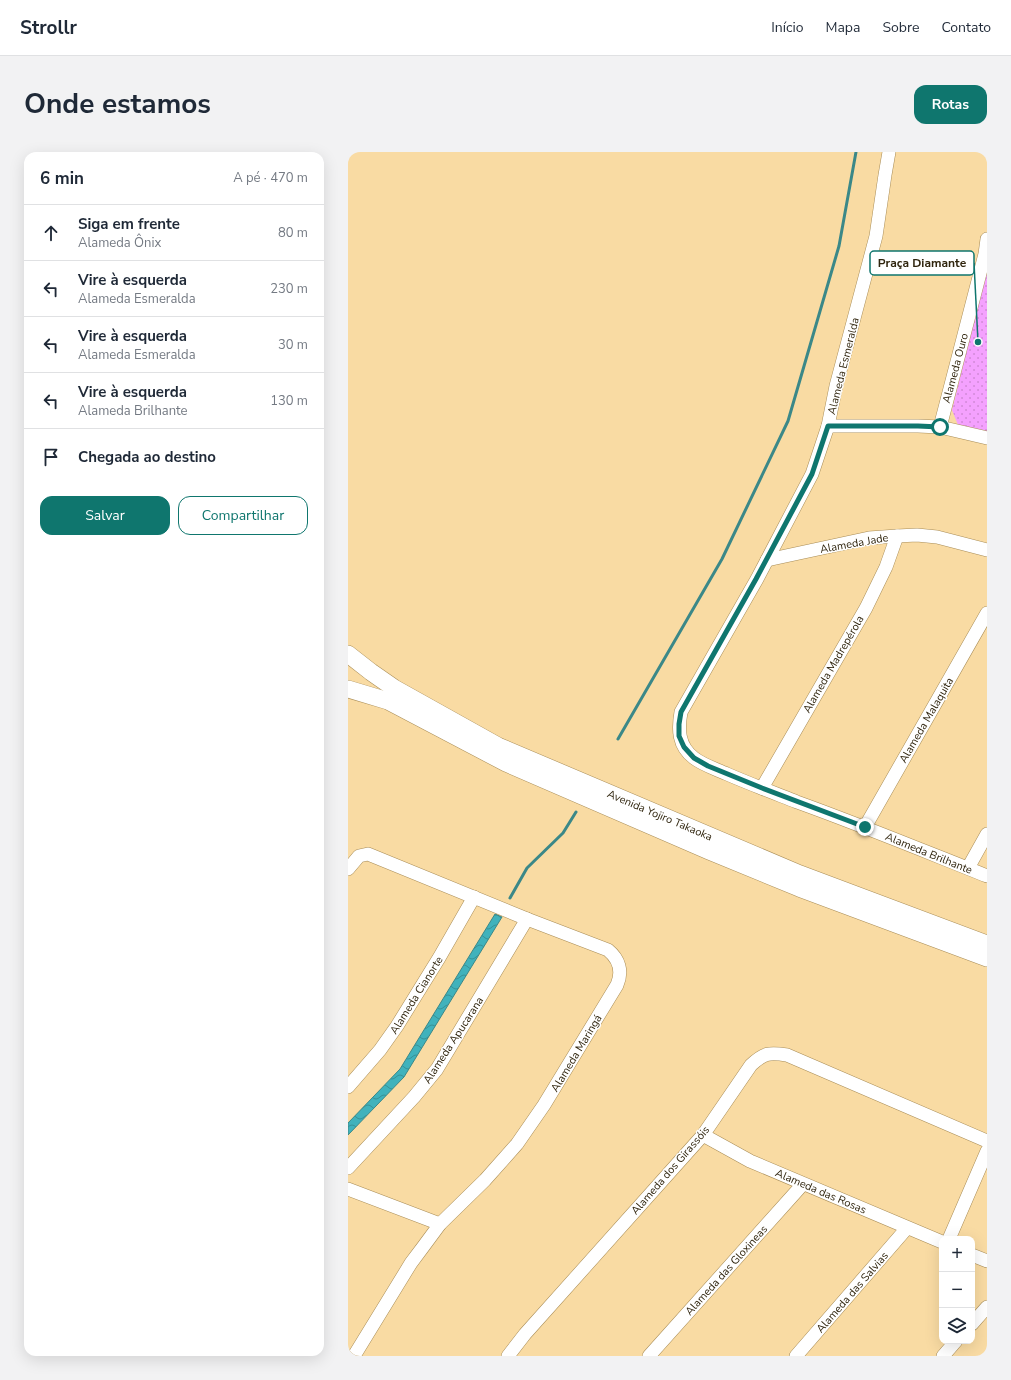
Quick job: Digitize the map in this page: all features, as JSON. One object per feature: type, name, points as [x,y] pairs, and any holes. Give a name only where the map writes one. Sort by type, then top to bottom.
[{"type":"main road","name":"Avenida Yojiro Takaoka","points":[[348,654],[394,688],[498,746],[800,874],[987,944]]},
{"type":"main road","name":"Avenida Yojiro Takaoka","points":[[348,689],[388,701],[506,763],[709,850],[814,894],[987,958]]},
{"type":"street","name":"Alameda Esmeralda","points":[[694,758],[684,747],[679,736],[681,712],[767,560],[812,474],[828,426],[836,386],[876,236],[889,152]]},
{"type":"street","name":"Alameda Ouro","points":[[940,427],[986,257],[987,239]]},
{"type":"street","points":[[828,426],[940,427],[987,438]]},
{"type":"street","name":"Alameda Jade","points":[[767,560],[869,538],[917,535],[937,537],[987,550]]},
{"type":"street","name":"Alameda Madrepérola","points":[[762,788],[866,608],[886,567],[897,536]]},
{"type":"street","name":"Alameda Malaquita","points":[[865,827],[987,613]]},
{"type":"street","name":"Alameda Brilhante","points":[[694,758],[708,766],[762,788],[987,876]]},
{"type":"street","points":[[968,868],[987,834]]},
{"type":"street","name":"Alameda Maringá","points":[[348,868],[359,856],[368,854],[527,919],[608,950],[617,958],[620,972],[620,978],[544,1105],[517,1144],[485,1180],[440,1224],[411,1263],[354,1356]]},
{"type":"street","name":"Alameda Cianorte","points":[[348,1087],[380,1050],[397,1026],[439,958],[474,897]]},
{"type":"street","name":"Alameda Apucarana","points":[[348,1168],[414,1097],[437,1069],[527,919]]},
{"type":"street","name":"Alameda dos Girassóis","points":[[508,1356],[524,1334],[702,1135],[751,1065],[765,1054],[774,1053],[787,1055],[987,1141]]},
{"type":"street","name":"Alameda das Rosas","points":[[702,1135],[750,1161],[939,1241]]},
{"type":"street","points":[[950,1236],[987,1151]]},
{"type":"street","name":"Alameda das Gloxineas","points":[[649,1356],[803,1184]]},
{"type":"street","points":[[348,1189],[440,1224]]},
{"type":"street","name":"Alameda das Salvias","points":[[796,1356],[907,1228]]},
{"type":"street","points":[[975,1256],[987,1262]]},
{"type":"street","points":[[975,1321],[987,1307]]},
{"type":"street","points":[[943,1356],[953,1344]]},
{"type":"shaded area","points":[[986,272],[987,432],[958,425],[952,410]]},
{"type":"water","points":[[495,914],[502,917],[404,1077],[348,1135],[348,1123],[400,1069]]},
{"type":"waterway","points":[[618,739],[722,559],[788,421],[839,246],[856,152]]},
{"type":"waterway","points":[[510,898],[527,868],[563,833],[576,812]]},
{"type":"place","name":"Praça Diamante","points":[[978,342]]},
{"type":"route","points":[[865,827],[762,788],[708,766],[694,758],[684,747],[679,736],[681,712],[756,579],[812,474],[828,426],[940,427]]}]
